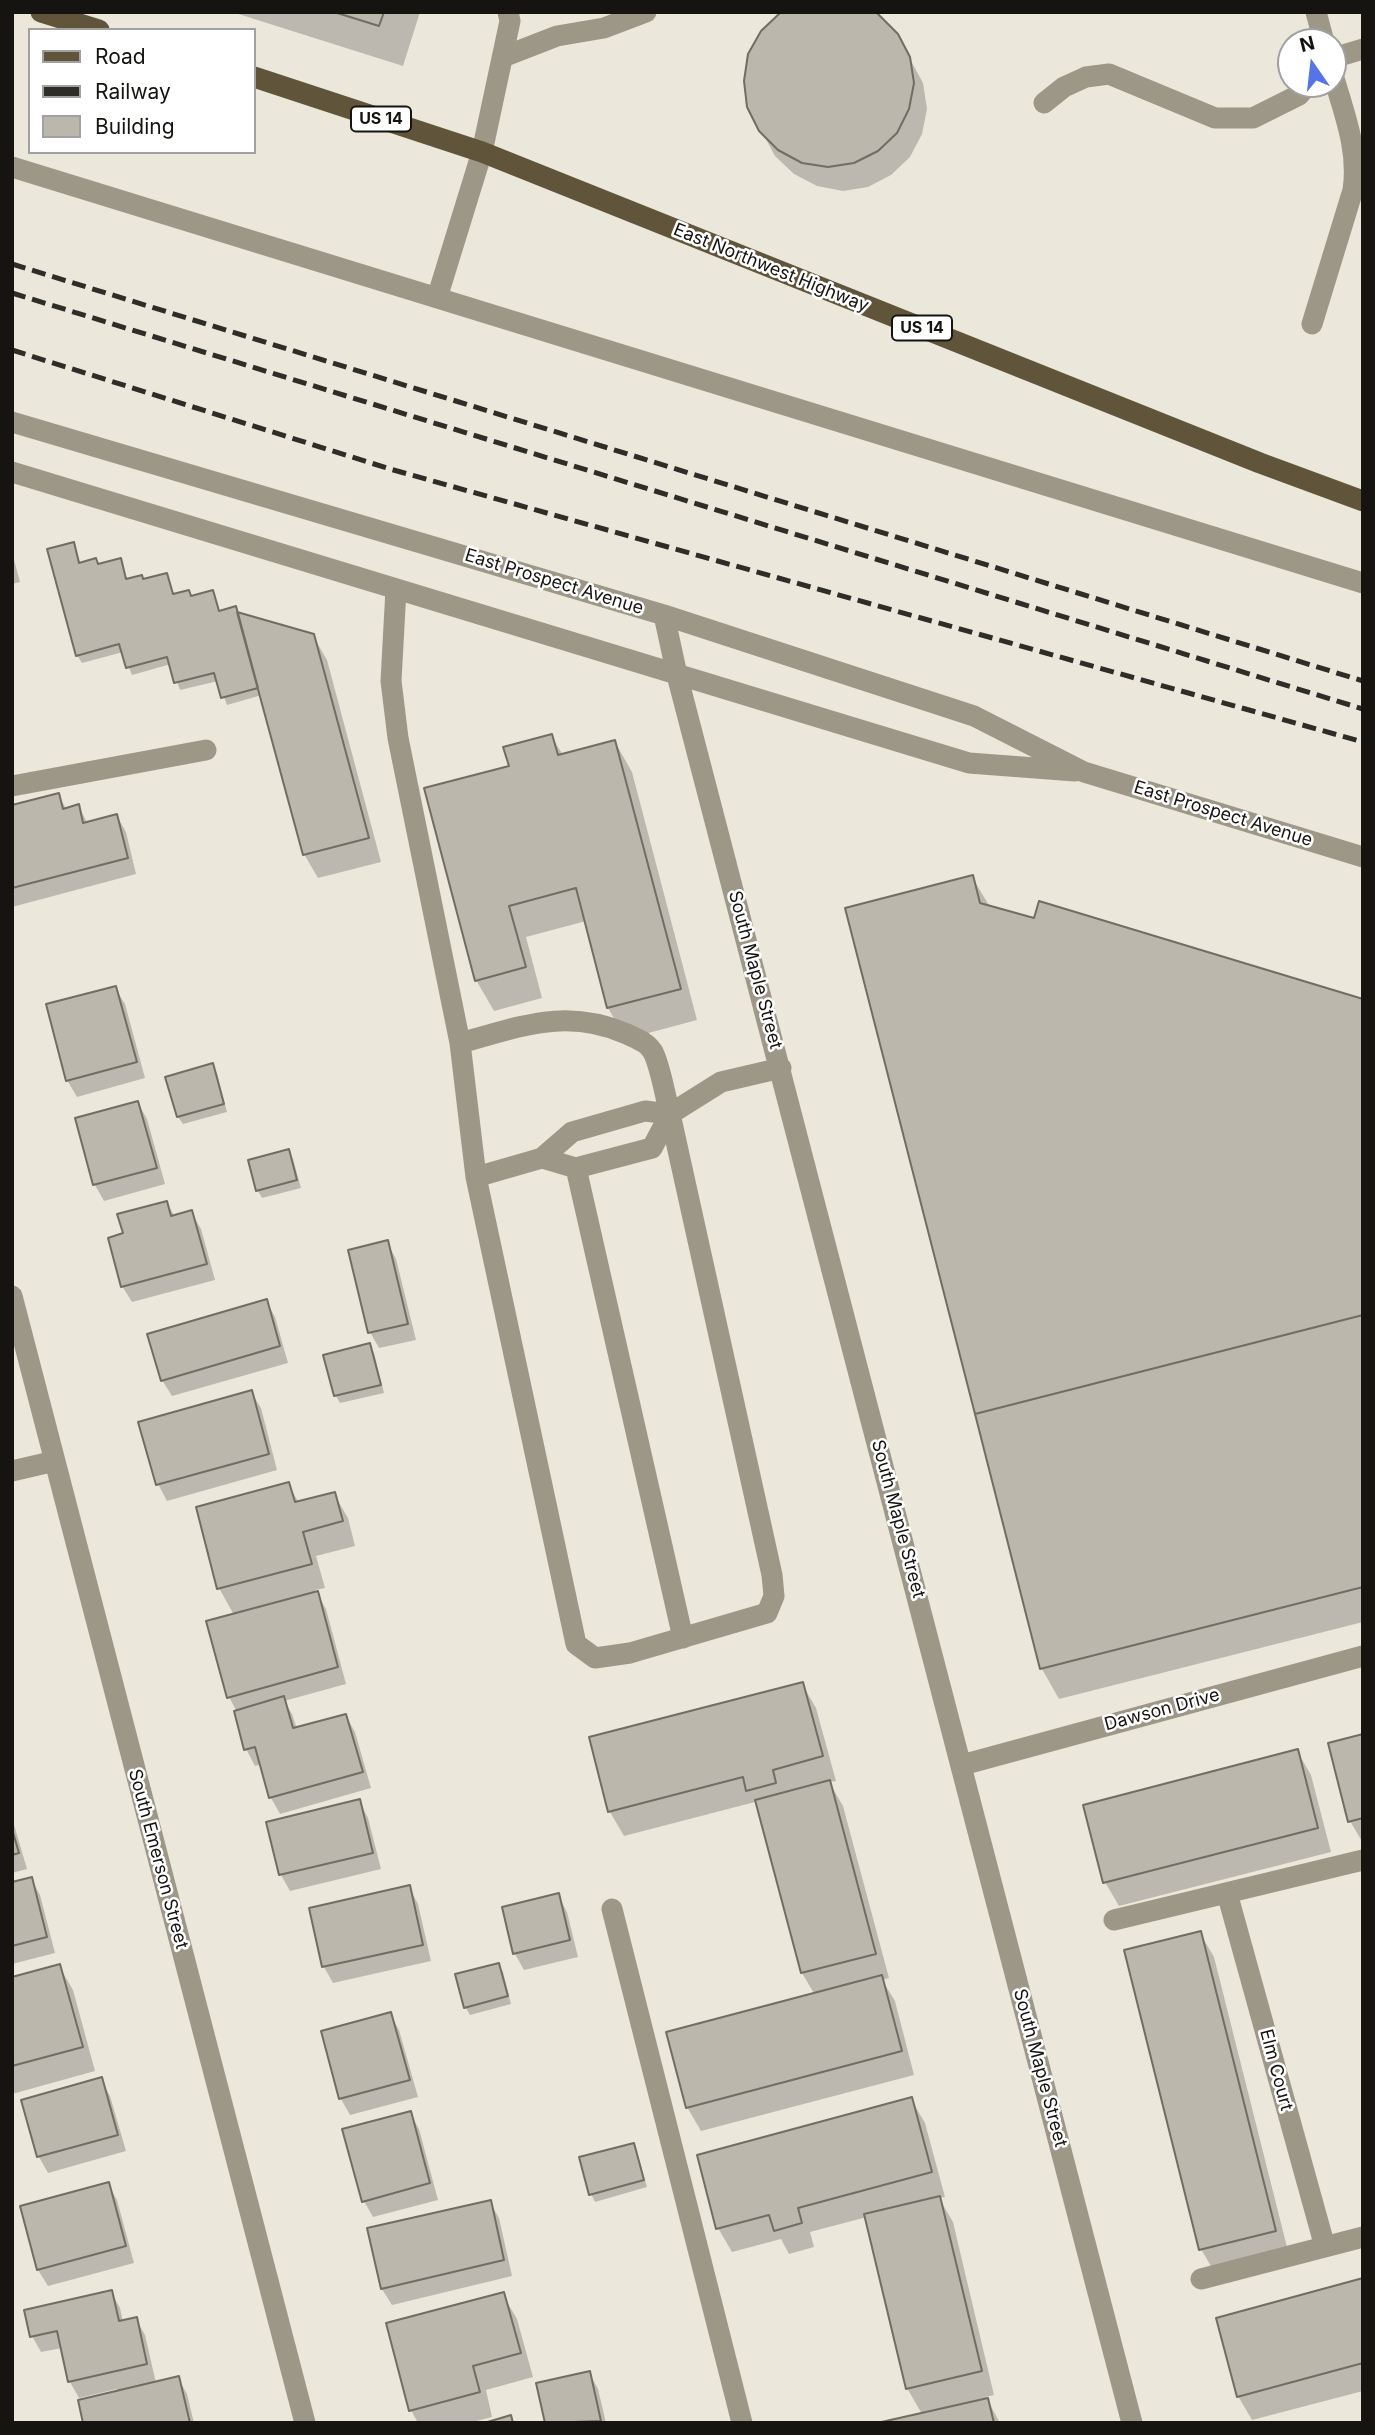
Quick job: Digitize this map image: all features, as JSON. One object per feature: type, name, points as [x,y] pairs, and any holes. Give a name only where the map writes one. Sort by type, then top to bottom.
[{"type":"main road","points":[[41,12],[93,28]]},
{"type":"main road","name":"East Northwest Highway","points":[[256,78],[482,152],[1247,458],[1363,501]]},
{"type":"street","points":[[503,57],[557,36],[604,28],[646,12]]},
{"type":"street","points":[[437,298],[482,152],[513,15]]},
{"type":"street","points":[[1044,103],[1064,87],[1087,76],[1109,74],[1215,118],[1253,118],[1293,98]]},
{"type":"street","points":[[1312,324],[1353,190],[1356,169],[1354,146],[1340,98]]},
{"type":"street","points":[[12,167],[1363,583]]},
{"type":"street","name":"East Prospect Avenue","points":[[12,422],[664,615],[974,716],[1084,772],[1363,857]]},
{"type":"street","name":"East Prospect Avenue","points":[[12,472],[969,764],[1084,772]]},
{"type":"street","points":[[396,589],[391,681],[398,738],[460,1044],[476,1177],[576,1644],[595,1658],[630,1653],[767,1613],[774,1596],[772,1575],[670,1114],[653,1052],[646,1043],[578,1019],[545,1021],[460,1044]]},
{"type":"street","name":"South Maple Street","points":[[664,615],[677,675],[1132,2423]]},
{"type":"street","points":[[12,786],[206,750]]},
{"type":"street","points":[[542,1158],[576,1168],[652,1149],[670,1114],[721,1082],[781,1068]]},
{"type":"street","points":[[476,1177],[542,1158],[572,1132],[645,1111],[670,1114]]},
{"type":"street","points":[[576,1168],[683,1638]]},
{"type":"street","name":"South Emerson Street","points":[[12,1296],[305,2423]]},
{"type":"street","points":[[12,1471],[55,1461]]},
{"type":"street","name":"Dawson Drive","points":[[962,1765],[1363,1656]]},
{"type":"street","points":[[1114,1920],[1363,1860]]},
{"type":"street","name":"Elm Court","points":[[1227,1893],[1325,2247]]},
{"type":"street","points":[[612,1909],[742,2423]]},
{"type":"street","points":[[1201,2279],[1363,2238]]},
{"type":"building","points":[[334,12],[384,12],[379,26]]},
{"type":"building","points":[[781,12],[876,12],[898,34],[910,57],[914,83],[909,109],[897,133],[878,151],[854,163],[828,167],[802,163],[778,150],[759,131],[747,107],[744,81],[748,54],[761,31]]},
{"type":"building","points":[[74,542],[79,563],[96,558],[98,564],[121,558],[126,579],[142,575],[143,579],[167,573],[173,594],[189,590],[191,596],[213,590],[219,611],[236,606],[258,688],[221,698],[214,673],[174,683],[167,657],[126,668],[119,644],[76,656],[47,549]]},
{"type":"building","points":[[237,612],[314,634],[369,838],[303,855]]},
{"type":"building","points":[[552,734],[558,755],[615,740],[681,989],[607,1008],[576,888],[509,906],[526,967],[475,981],[424,788],[509,766],[503,747]]},
{"type":"building","points":[[59,793],[63,809],[79,804],[83,823],[117,814],[128,858],[12,888],[12,805]]},
{"type":"building","points":[[973,875],[980,903],[1034,918],[1039,901],[1363,999],[1363,1315],[975,1414],[845,908]]},
{"type":"building","points":[[116,986],[137,1062],[66,1081],[46,1004]]},
{"type":"building","points":[[213,1063],[224,1104],[177,1117],[165,1077]]},
{"type":"building","points":[[138,1101],[157,1168],[93,1185],[75,1118]]},
{"type":"building","points":[[289,1149],[297,1180],[256,1191],[248,1160]]},
{"type":"building","points":[[167,1201],[171,1216],[192,1210],[207,1264],[121,1287],[108,1238],[123,1233],[117,1214]]},
{"type":"building","points":[[388,1240],[408,1324],[368,1333],[348,1250]]},
{"type":"building","points":[[267,1299],[280,1346],[161,1381],[147,1334]]},
{"type":"building","points":[[1363,1315],[1363,1587],[1040,1669],[975,1414]]},
{"type":"building","points":[[370,1343],[381,1385],[334,1396],[323,1355]]},
{"type":"building","points":[[252,1390],[269,1454],[156,1485],[138,1422]]},
{"type":"building","points":[[289,1482],[295,1502],[335,1492],[343,1521],[303,1532],[312,1564],[217,1589],[196,1507]]},
{"type":"building","points":[[318,1591],[338,1667],[227,1698],[206,1621]]},
{"type":"building","points":[[803,1682],[823,1756],[773,1770],[776,1783],[746,1791],[743,1777],[608,1812],[589,1737]]},
{"type":"building","points":[[284,1696],[293,1728],[346,1714],[363,1772],[269,1798],[255,1747],[244,1750],[234,1711]]},
{"type":"building","points":[[1363,1734],[1363,1818],[1348,1822],[1328,1743]]},
{"type":"building","points":[[1298,1749],[1318,1828],[1103,1883],[1083,1805]]},
{"type":"building","points":[[830,1780],[876,1954],[801,1973],[755,1800]]},
{"type":"building","points":[[360,1799],[373,1853],[279,1875],[266,1822]]},
{"type":"building","points":[[12,1829],[19,1853],[12,1855]]},
{"type":"building","points":[[32,1877],[47,1937],[12,1946],[12,1882]]},
{"type":"building","points":[[410,1885],[423,1945],[322,1967],[309,1908]]},
{"type":"building","points":[[559,1893],[570,1940],[513,1954],[502,1907]]},
{"type":"building","points":[[1201,1931],[1276,2231],[1199,2250],[1124,1950]]},
{"type":"building","points":[[499,1963],[508,1996],[464,2008],[455,1974]]},
{"type":"building","points":[[60,1964],[83,2047],[12,2066],[12,1977]]},
{"type":"building","points":[[882,1975],[902,2051],[686,2108],[666,2032]]},
{"type":"building","points":[[391,2012],[410,2080],[339,2099],[321,2031]]},
{"type":"building","points":[[102,2077],[118,2135],[37,2157],[21,2100]]},
{"type":"building","points":[[912,2097],[932,2172],[798,2208],[802,2223],[774,2231],[769,2215],[716,2229],[697,2155]]},
{"type":"building","points":[[411,2111],[430,2183],[362,2202],[342,2129]]},
{"type":"building","points":[[634,2143],[644,2180],[589,2195],[579,2157]]},
{"type":"building","points":[[109,2182],[126,2246],[37,2270],[20,2206]]},
{"type":"building","points":[[940,2196],[982,2371],[906,2389],[864,2214]]},
{"type":"building","points":[[491,2200],[504,2260],[381,2289],[367,2228]]},
{"type":"building","points":[[1363,2278],[1363,2363],[1237,2397],[1216,2318]]},
{"type":"building","points":[[112,2290],[119,2321],[137,2317],[147,2364],[68,2382],[57,2331],[30,2337],[24,2310]]},
{"type":"building","points":[[504,2292],[521,2353],[473,2366],[480,2392],[409,2411],[386,2323]]},
{"type":"building","points":[[590,2371],[601,2421],[545,2423],[536,2383]]},
{"type":"building","points":[[179,2376],[190,2423],[83,2423],[78,2400]]},
{"type":"building","points":[[988,2398],[994,2423],[877,2423]]},
{"type":"building","points":[[511,2415],[513,2423],[484,2423]]},
{"type":"railway","points":[[12,264],[1363,681]]},
{"type":"railway","points":[[12,293],[1363,709]]},
{"type":"railway","points":[[12,350],[390,469],[1363,742]]}]
